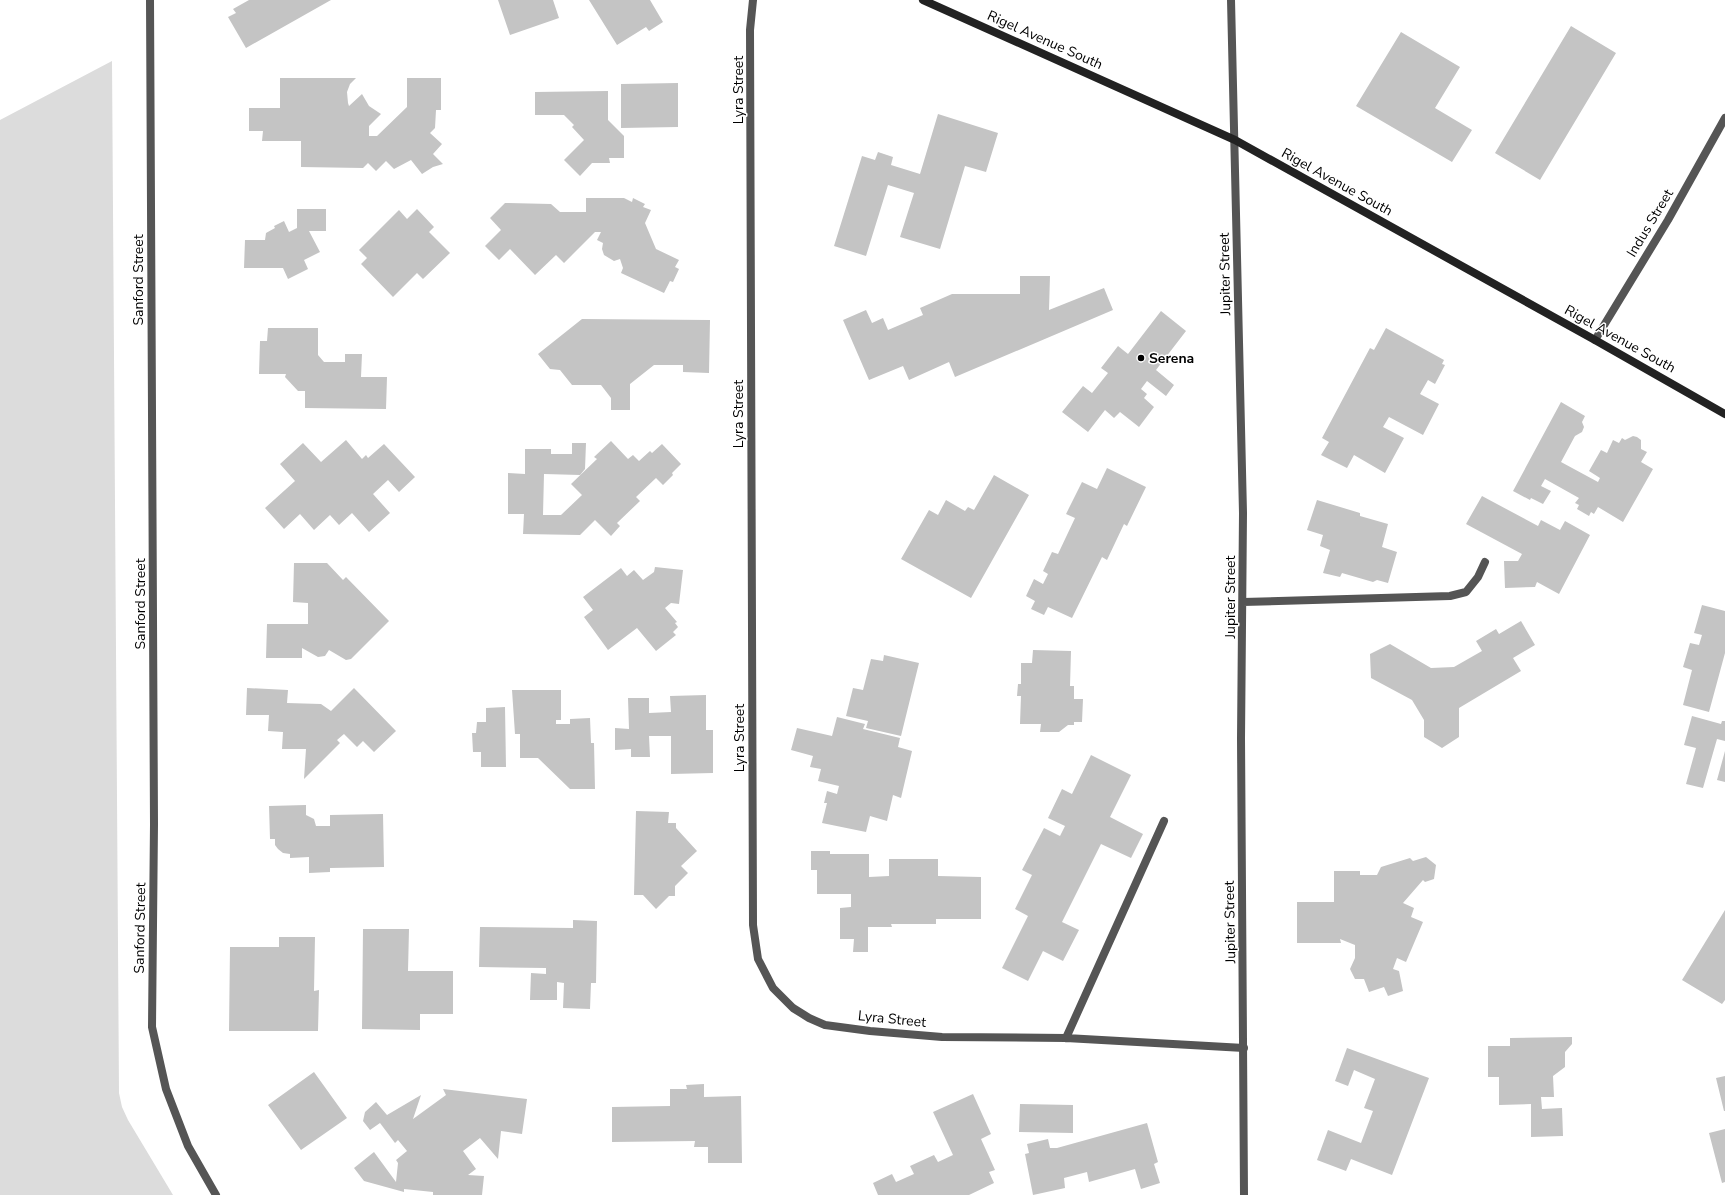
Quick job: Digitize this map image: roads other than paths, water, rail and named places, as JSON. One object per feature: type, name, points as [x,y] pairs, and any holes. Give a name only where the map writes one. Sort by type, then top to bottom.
[{"type":"main road","name":"Rigel Avenue South","points":[[923,0],[1235,140],[1725,414]]},
{"type":"street","name":"Sanford Street","points":[[150,0],[154,808],[152,1027],[166,1089],[188,1146],[216,1195]]},
{"type":"street","name":"Lyra Street","points":[[753,0],[750,30],[753,925],[758,958],[773,988],[793,1008],[809,1018],[825,1024],[870,1031],[942,1037],[1066,1038],[1244,1048]]},
{"type":"street","name":"Jupiter Street","points":[[1231,0],[1243,513],[1241,738],[1244,1195]]},
{"type":"street","name":"Indus Street","points":[[1595,340],[1668,220],[1725,118]]},
{"type":"street","points":[[1243,602],[1450,596],[1466,592],[1478,577],[1485,562]]},
{"type":"street","points":[[1066,1038],[1164,822]]},
{"type":"place","name":"Serena","points":[[1141,358]]}]
